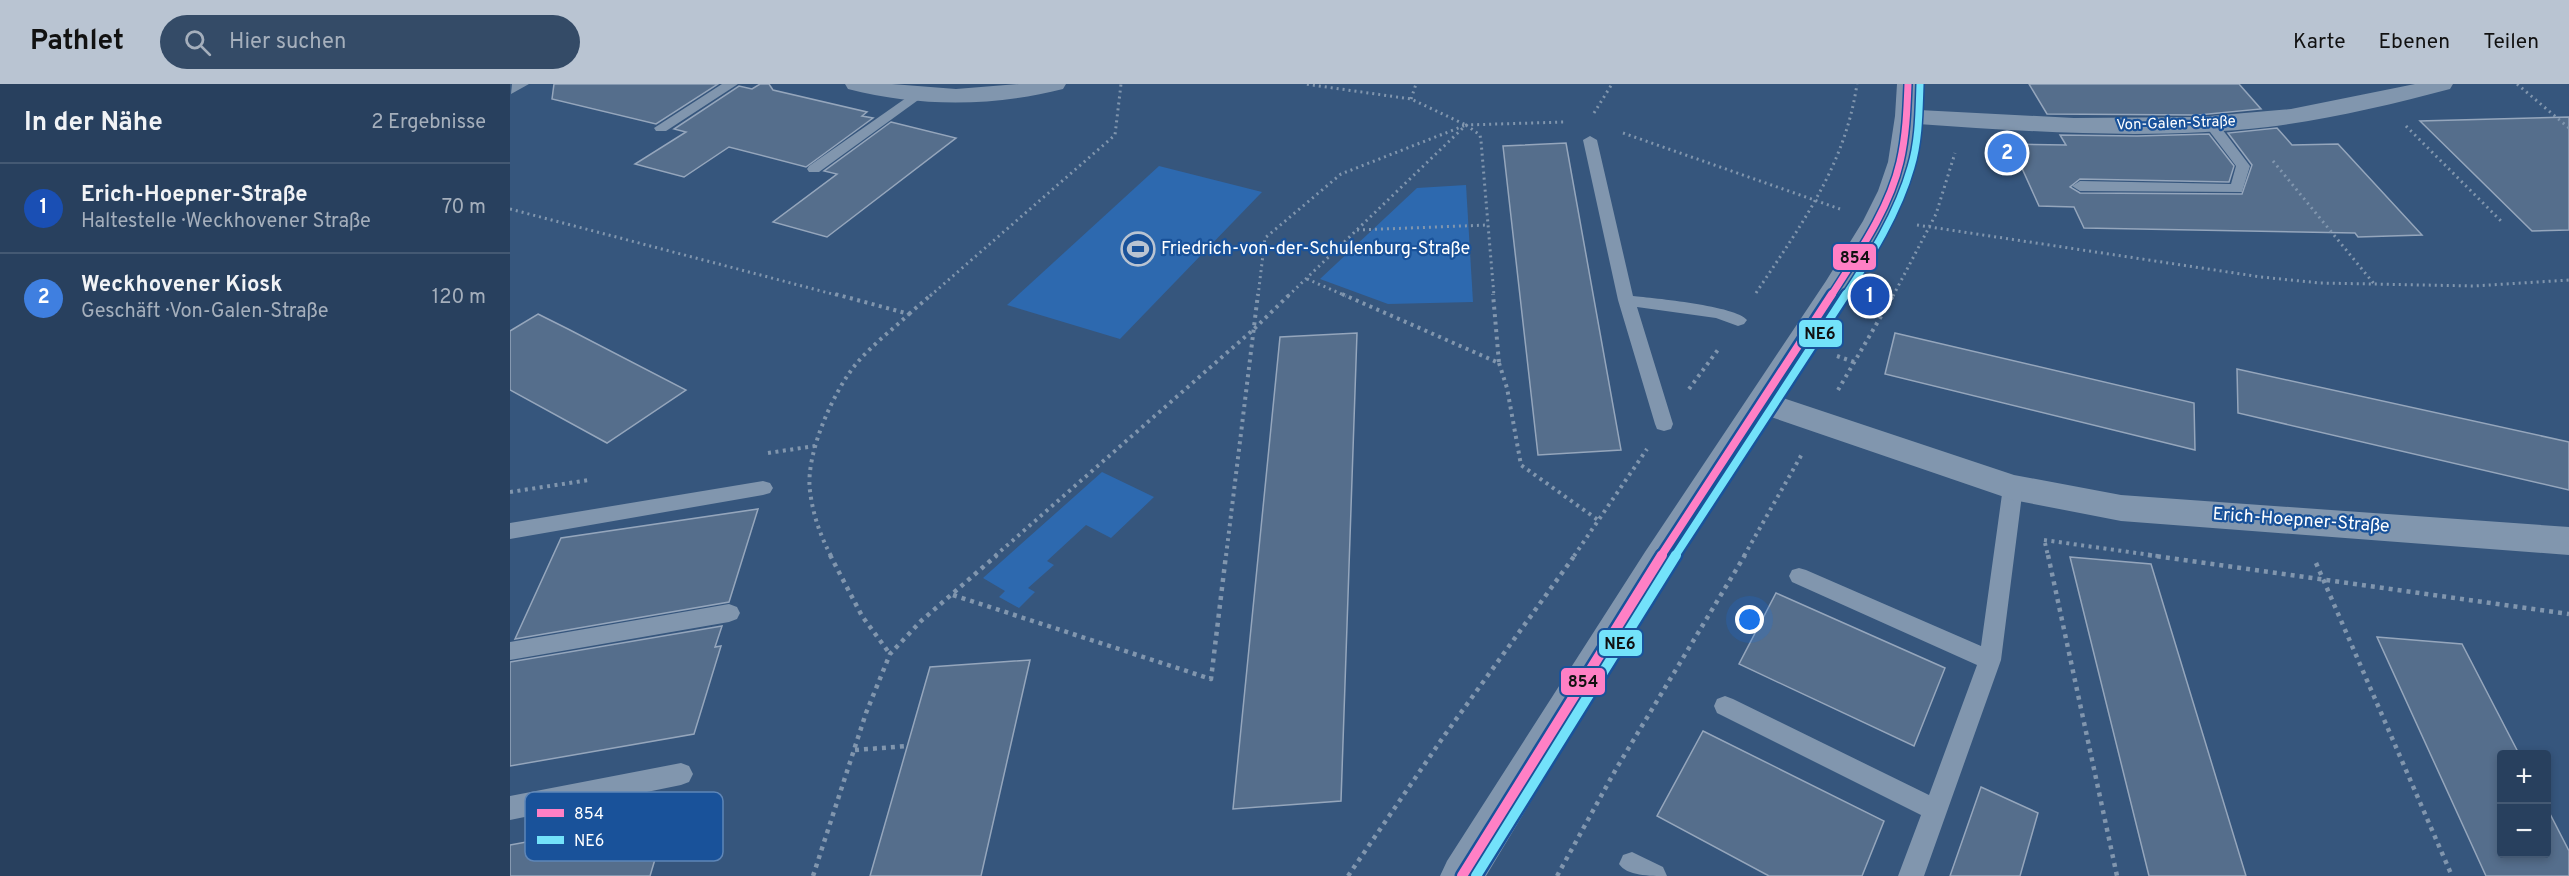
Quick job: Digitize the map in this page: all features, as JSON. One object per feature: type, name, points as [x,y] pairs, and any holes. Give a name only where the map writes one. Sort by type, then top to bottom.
[{"type":"street","points":[[856,84],[916,94],[961,98],[1014,93],[1055,84]]},
{"type":"street","name":"Von-Galen-Straße","points":[[1908,100],[1962,120],[2085,126],[2211,124],[2319,112],[2380,100],[2442,84]]},
{"type":"street","points":[[1461,876],[1657,562],[1839,283],[1876,221],[1891,191],[1900,162],[1908,100]]},
{"type":"street","name":"Erich-Hoepner-Straße","points":[[1760,402],[2013,487],[2121,508],[2569,541]]},
{"type":"lane","points":[[511,90],[522,84]]},
{"type":"lane","points":[[661,128],[731,84]]},
{"type":"lane","points":[[814,169],[916,94]]},
{"type":"lane","points":[[2080,186],[2237,189],[2243,166],[2211,124]]},
{"type":"lane","points":[[1590,140],[1626,300],[1664,424]]},
{"type":"lane","points":[[1626,300],[1718,313],[1738,320]]},
{"type":"lane","points":[[1911,876],[1990,660],[2013,487]]},
{"type":"lane","points":[[510,531],[763,488]]},
{"type":"lane","points":[[1799,576],[1990,660]]},
{"type":"lane","points":[[510,651],[729,613]]},
{"type":"lane","points":[[1725,706],[1935,810]]},
{"type":"lane","points":[[590,792],[681,774]]},
{"type":"lane","points":[[510,808],[525,805]]},
{"type":"path","points":[[890,654],[862,616],[818,531],[809,489],[815,446],[831,402],[856,364],[909,314],[1115,135],[1121,84]]},
{"type":"path","points":[[1305,84],[1411,99],[1466,125],[1480,135],[1499,363],[1507,388],[1521,465],[1598,520]]},
{"type":"path","points":[[1411,99],[1416,84]]},
{"type":"path","points":[[1589,121],[1612,84]]},
{"type":"path","points":[[1348,876],[1738,320],[1815,201],[1841,152],[1855,104],[1857,84]]},
{"type":"path","points":[[2517,84],[2569,128]]},
{"type":"path","points":[[2380,100],[2501,221]]},
{"type":"path","points":[[1557,876],[1589,814],[1769,515],[1913,260],[1929,226],[1953,161],[1962,120]]},
{"type":"path","points":[[953,595],[1211,680],[1265,238],[1341,174],[1466,125],[1567,122]]},
{"type":"path","points":[[2241,122],[2376,286]]},
{"type":"path","points":[[813,876],[866,713],[890,654],[921,621],[1254,329],[1466,125]]},
{"type":"path","points":[[1623,133],[1876,221],[1929,226],[2261,277],[2376,286],[2474,286],[2569,280]]},
{"type":"path","points":[[510,209],[909,314]]},
{"type":"path","points":[[1357,230],[1488,225]]},
{"type":"path","points":[[1307,279],[1499,363]]},
{"type":"path","points":[[2013,487],[2044,540],[2117,876]]},
{"type":"path","points":[[2297,521],[2452,876]]},
{"type":"path","points":[[2044,540],[2569,614]]},
{"type":"path","points":[[855,750],[908,746]]},
{"type":"shaded area","name":"Friedrich-von-der-Schulenburg-Straße","points":[[1159,166],[1262,192],[1120,339],[1007,305]]},
{"type":"shaded area","points":[[1466,185],[1473,302],[1388,304],[1320,279],[1417,188]]},
{"type":"shaded area","points":[[1102,472],[1154,497],[1111,538],[1086,525],[1047,561],[1054,565],[1028,588],[1035,592],[1019,608],[999,597],[1005,591],[983,578]]},
{"type":"building","points":[[554,84],[718,84],[656,124],[552,99]]},
{"type":"building","points":[[760,84],[769,84],[773,90],[867,112],[862,116],[873,118],[806,167],[729,147],[684,177],[635,164],[686,132],[674,129],[739,86],[752,89]]},
{"type":"building","points":[[2029,84],[2239,84],[2261,109],[2198,115],[2047,114]]},
{"type":"building","points":[[2569,117],[2569,230],[2532,231],[2420,121]]},
{"type":"building","points":[[891,122],[956,138],[827,237],[773,222],[837,174],[824,171]]},
{"type":"building","points":[[2277,128],[2292,145],[2338,144],[2422,235],[2358,237],[2355,233],[2084,228],[2074,207],[2039,206],[2011,144],[2066,145],[2060,135],[2209,134],[2234,166],[2229,182],[2080,179],[2070,187],[2080,193],[2242,194],[2252,165],[2228,133]]},
{"type":"building","points":[[1566,143],[1621,450],[1538,455],[1503,146]]},
{"type":"building","points":[[538,314],[686,390],[607,443],[510,390],[510,331]]},
{"type":"building","points":[[1357,333],[1341,801],[1233,809],[1280,337]]},
{"type":"building","points":[[1895,333],[2194,403],[2195,450],[1885,374]]},
{"type":"building","points":[[2237,369],[2569,442],[2569,490],[2238,413]]},
{"type":"building","points":[[758,509],[729,602],[515,639],[561,538]]},
{"type":"building","points":[[2070,557],[2151,564],[2246,876],[2149,876]]},
{"type":"building","points":[[1776,593],[1945,668],[1914,746],[1739,664]]},
{"type":"building","points":[[722,626],[715,647],[721,646],[694,734],[510,766],[510,662]]},
{"type":"building","points":[[2377,637],[2462,644],[2517,750],[2497,750],[2497,858],[2551,858],[2551,816],[2569,851],[2569,876],[2486,876]]},
{"type":"building","points":[[1030,660],[981,876],[870,876],[930,667]]},
{"type":"building","points":[[1703,731],[1884,821],[1862,876],[1769,876],[1657,816]]},
{"type":"building","points":[[1981,787],[2038,813],[2020,876],[1950,876]]},
{"type":"building","points":[[525,842],[525,861],[654,861],[650,876],[510,876],[510,845]]},
{"type":"transit line","name":"854","points":[[1462,876],[1657,562],[1839,283],[1876,221],[1891,191],[1900,162],[1907,116],[1908,84]]},
{"type":"transit line","name":"NE6","points":[[1476,876],[1667,568],[1849,290],[1886,227],[1902,195],[1912,165],[1919,118],[1920,84]]},
{"type":"place","name":"Weckhovener Kiosk","points":[[2007,153]]},
{"type":"place","name":"Friedrich-von-der-Schulenburg-Straße","points":[[1138,249]]},
{"type":"place","name":"Erich-Hoepner-Straße","points":[[1870,296]]}]
